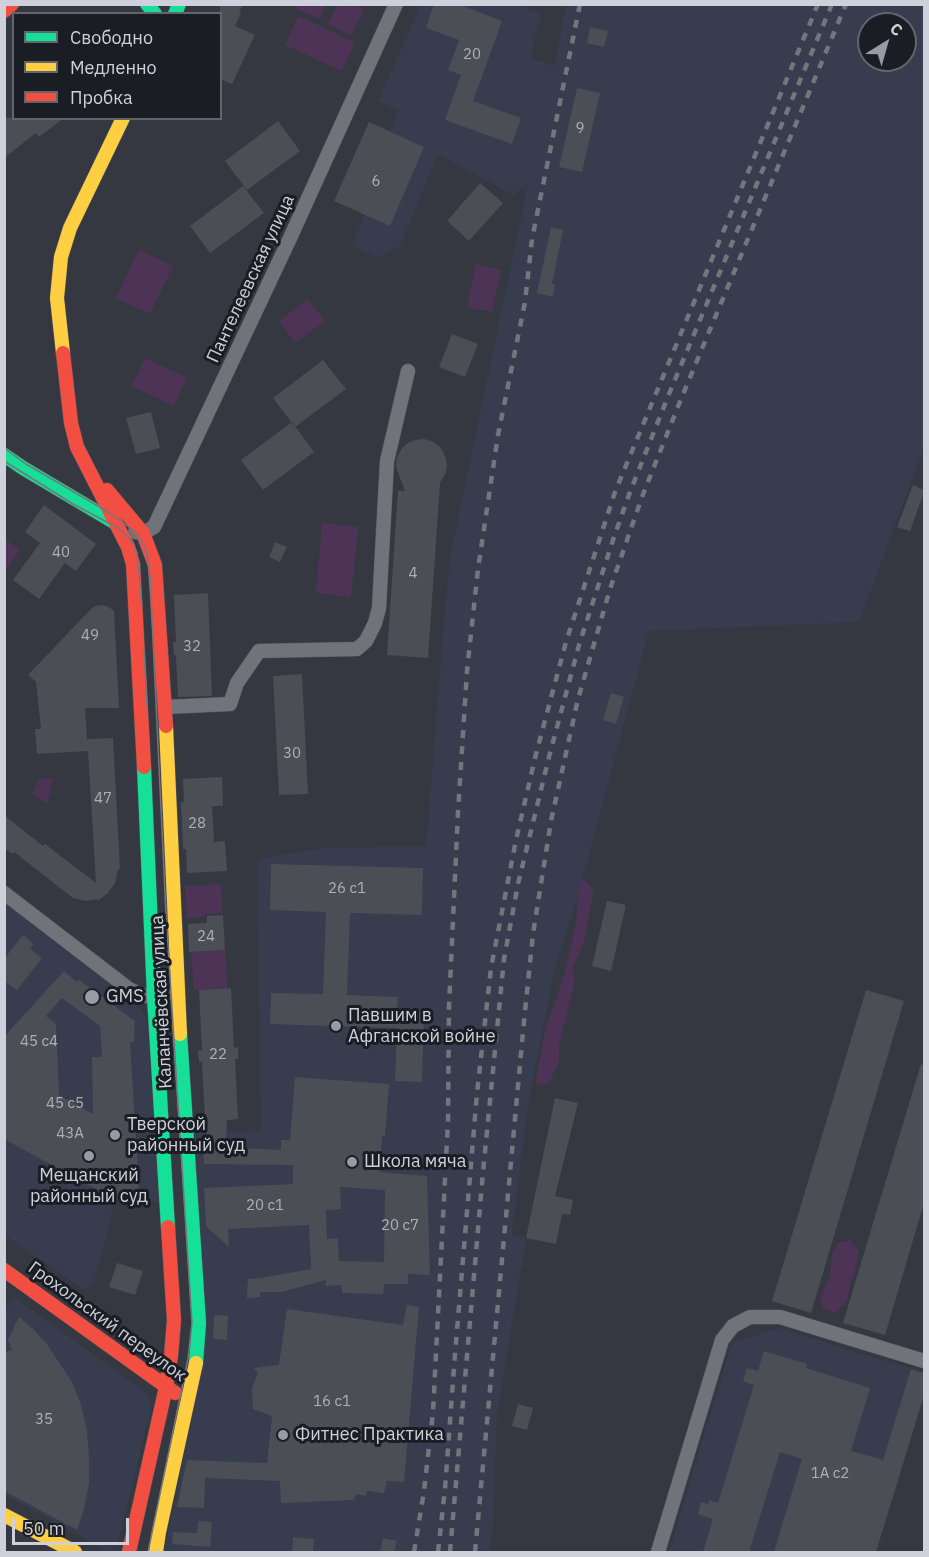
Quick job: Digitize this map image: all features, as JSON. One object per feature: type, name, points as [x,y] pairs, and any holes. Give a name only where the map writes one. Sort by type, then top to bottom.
[{"type":"main road","points":[[4,11],[12,4]]},
{"type":"main road","points":[[87,468],[77,447],[71,423],[57,298],[58,277],[61,257],[70,228],[122,120]]},
{"type":"main road","points":[[4,455],[114,522]]},
{"type":"main road","name":"Каланчёвская улица","points":[[87,468],[143,533],[152,554],[155,565],[165,707],[178,996],[199,1323],[197,1360],[156,1552]]},
{"type":"main road","name":"Каланчёвская улица","points":[[87,468],[128,547],[133,564],[149,855],[154,997],[174,1320],[166,1387],[129,1552]]},
{"type":"main road","name":"Грохольский переулок","points":[[4,1270],[188,1402]]},
{"type":"main road","points":[[4,1515],[75,1552]]},
{"type":"street","name":"Пантелеевская улица","points":[[143,533],[154,527],[347,116],[396,4]]},
{"type":"street","points":[[165,707],[230,704],[237,683],[259,651],[357,649],[366,641],[379,608],[387,461],[408,371]]},
{"type":"street","points":[[114,522],[137,533],[143,533]]},
{"type":"street","points":[[4,893],[129,989],[141,995],[154,997],[178,996]]},
{"type":"street","points":[[658,1552],[722,1340],[733,1326],[750,1317],[780,1317],[924,1361]]},
{"type":"shaded area","points":[[297,4],[326,5],[319,19],[296,8]]},
{"type":"shaded area","points":[[337,5],[354,5],[364,9],[351,36],[328,24]]},
{"type":"shaded area","points":[[421,5],[517,5],[541,14],[530,58],[554,66],[566,5],[924,5],[924,448],[859,622],[649,631],[581,885],[554,972],[528,1106],[512,1234],[526,1238],[497,1416],[490,1552],[164,1552],[204,1361],[194,1132],[261,1131],[257,866],[262,858],[322,848],[426,846],[449,562],[528,184],[513,195],[438,154],[400,246],[377,257],[351,246],[365,215],[334,201],[369,122],[390,130],[399,110],[378,101]]},
{"type":"shaded area","points":[[298,16],[355,42],[342,71],[285,45]]},
{"type":"shaded area","points":[[139,250],[173,266],[150,314],[116,298]]},
{"type":"shaded area","points":[[476,264],[501,270],[492,312],[467,307]]},
{"type":"shaded area","points":[[308,299],[325,321],[295,343],[279,321]]},
{"type":"shaded area","points":[[145,358],[187,378],[174,406],[132,386]]},
{"type":"shaded area","points":[[322,523],[358,527],[351,597],[316,593]]},
{"type":"shaded area","points":[[5,539],[20,550],[5,571],[4,570]]},
{"type":"shaded area","points":[[53,778],[47,804],[32,794],[38,780]]},
{"type":"shaded area","points":[[584,880],[594,889],[584,941],[573,967],[574,984],[559,1046],[559,1062],[548,1084],[538,1085],[536,1081],[545,1031],[564,975],[576,925],[579,881]]},
{"type":"shaded area","points":[[221,884],[222,913],[187,918],[185,886]]},
{"type":"shaded area","points":[[4,903],[141,1009],[147,1020],[160,1202],[114,1203],[95,1278],[86,1291],[5,1235]]},
{"type":"shaded area","points":[[225,950],[228,988],[194,990],[191,952]]},
{"type":"shaded area","points":[[850,1240],[859,1251],[847,1301],[836,1313],[823,1308],[820,1299],[830,1275],[832,1255],[838,1243]]},
{"type":"shaded area","points":[[14,1297],[149,1395],[151,1409],[119,1539],[110,1552],[5,1495],[4,1314]]},
{"type":"shaded area","points":[[779,1328],[924,1373],[924,1395],[876,1552],[669,1552],[732,1343]]},
{"type":"building","points":[[220,4],[243,4],[235,26],[255,35],[232,84],[222,80],[222,12],[220,12]]},
{"type":"building","points":[[434,4],[458,4],[502,21],[473,101],[521,118],[512,144],[445,120],[461,75],[448,70],[459,40],[426,28]]},
{"type":"building","points":[[590,27],[608,31],[604,47],[587,43]]},
{"type":"building","points":[[577,88],[600,93],[582,172],[559,167]]},
{"type":"building","points":[[4,118],[61,120],[39,137],[36,133],[4,158]]},
{"type":"building","points":[[278,121],[300,151],[247,190],[225,161]]},
{"type":"building","points":[[369,122],[424,147],[390,226],[334,201]]},
{"type":"building","points":[[480,183],[503,203],[469,241],[447,221]]},
{"type":"building","points":[[243,186],[264,213],[210,253],[190,226]]},
{"type":"building","points":[[551,227],[563,230],[552,284],[555,285],[553,297],[537,293]]},
{"type":"building","points":[[452,334],[478,344],[465,377],[439,367]]},
{"type":"building","points":[[323,360],[346,389],[295,427],[273,398]]},
{"type":"building","points":[[151,412],[160,448],[136,454],[126,418]]},
{"type":"building","points":[[292,422],[314,452],[263,490],[241,460]]},
{"type":"building","points":[[424,439],[438,445],[443,451],[447,467],[440,483],[428,658],[387,655],[398,491],[405,491],[396,462],[402,448],[408,443]]},
{"type":"building","points":[[913,485],[924,492],[910,531],[897,527]]},
{"type":"building","points":[[44,505],[96,544],[76,571],[65,563],[39,599],[13,580],[40,543],[25,532]]},
{"type":"building","points":[[275,542],[287,547],[280,562],[269,557]]},
{"type":"building","points":[[208,593],[212,696],[178,697],[176,655],[174,655],[173,642],[176,642],[174,595]]},
{"type":"building","points":[[102,605],[114,611],[119,708],[85,708],[87,739],[113,738],[120,869],[108,893],[97,901],[97,899],[86,901],[73,898],[14,852],[12,854],[4,848],[4,815],[96,883],[88,751],[37,754],[35,729],[41,729],[36,682],[28,675],[91,609]]},
{"type":"building","points":[[302,674],[308,794],[279,795],[273,676]]},
{"type":"building","points":[[611,693],[624,697],[616,724],[603,720]]},
{"type":"building","points":[[222,777],[223,806],[212,806],[214,842],[225,841],[227,871],[187,873],[186,849],[183,849],[181,802],[184,802],[183,779]]},
{"type":"building","points":[[271,864],[423,868],[422,915],[350,913],[347,995],[398,997],[397,1012],[424,1012],[422,1082],[395,1081],[397,1028],[270,1024],[271,993],[323,994],[326,912],[270,910]]},
{"type":"building","points":[[607,901],[626,905],[611,971],[592,966]]},
{"type":"building","points":[[223,915],[225,950],[189,952],[188,924],[207,923],[207,916]]},
{"type":"building","points":[[23,935],[34,944],[30,949],[42,958],[17,990],[4,981],[4,959]]},
{"type":"building","points":[[64,971],[135,1021],[134,1042],[130,1042],[139,1187],[135,1197],[124,1201],[116,1200],[4,1139],[4,1037]],"holes":[[[62,998],[100,1026],[102,1057],[92,1057],[93,1114],[59,1095],[56,1024],[46,1016]]]},
{"type":"building","points":[[231,988],[234,1048],[238,1047],[238,1059],[235,1059],[238,1119],[227,1120],[226,1145],[281,1150],[281,1140],[290,1140],[295,1077],[389,1084],[380,1172],[427,1176],[430,1275],[408,1274],[408,1284],[384,1284],[383,1294],[342,1293],[342,1285],[326,1286],[326,1280],[281,1292],[260,1292],[260,1297],[247,1298],[248,1279],[311,1269],[309,1225],[228,1229],[229,1247],[206,1226],[204,1188],[293,1184],[293,1165],[204,1164],[202,1137],[206,1137],[202,1062],[199,1062],[198,1051],[202,1050],[199,990]],"holes":[[[340,1187],[385,1190],[384,1262],[339,1261],[338,1238],[327,1239],[326,1210],[341,1209]]]},
{"type":"building","points":[[866,990],[904,1001],[811,1313],[772,1301]]},
{"type":"building","points":[[921,1064],[924,1065],[924,1203],[885,1335],[843,1323]]},
{"type":"building","points":[[555,1098],[578,1103],[555,1196],[573,1200],[570,1215],[562,1214],[556,1244],[526,1238]]},
{"type":"building","points":[[117,1263],[143,1271],[135,1295],[109,1287]]},
{"type":"building","points":[[407,1305],[419,1307],[404,1482],[387,1481],[384,1493],[367,1491],[366,1496],[356,1494],[354,1500],[281,1503],[280,1481],[205,1478],[204,1508],[177,1507],[187,1460],[267,1463],[272,1416],[253,1409],[252,1388],[258,1373],[254,1368],[279,1365],[287,1309],[403,1325]]},
{"type":"building","points":[[214,1315],[228,1316],[227,1340],[213,1339]]},
{"type":"building","points":[[19,1317],[46,1343],[72,1382],[81,1405],[87,1430],[89,1483],[77,1530],[4,1491],[4,1352],[12,1350],[8,1340]]},
{"type":"building","points":[[764,1351],[807,1364],[806,1368],[870,1388],[851,1451],[883,1460],[911,1369],[924,1373],[924,1395],[876,1552],[774,1552],[802,1459],[780,1452],[749,1552],[703,1552],[713,1519],[698,1514],[701,1502],[708,1504],[709,1500],[718,1503],[754,1385],[743,1381],[747,1368],[758,1371]]},
{"type":"building","points":[[518,1404],[533,1408],[527,1430],[512,1426]]},
{"type":"building","points":[[198,1521],[212,1522],[210,1547],[172,1544],[173,1532],[197,1533]]},
{"type":"building","points":[[293,1537],[314,1539],[313,1552],[292,1552]]},
{"type":"building","points":[[383,1538],[397,1541],[394,1552],[380,1552]]},
{"type":"tram line","points":[[4,448],[26,464],[110,513],[137,533],[146,550],[150,576],[166,914],[192,1323],[188,1359],[148,1552]]},
{"type":"tram line","points":[[4,461],[73,504],[118,528],[126,535],[133,543],[137,553],[142,607]]},
{"type":"tram line","points":[[144,649],[147,706]]},
{"type":"tram line","points":[[161,970],[165,1030]]},
{"type":"railway","points":[[414,1552],[433,1412],[448,1121],[449,1006],[467,671],[478,569],[498,435],[525,302],[532,239],[580,4]]},
{"type":"railway","points":[[438,1552],[477,1093],[491,968],[516,840],[536,754],[566,642],[615,492],[818,4]]},
{"type":"railway","points":[[450,1552],[504,959],[518,884],[549,757],[579,645],[630,492],[832,4]]},
{"type":"railway","points":[[475,1552],[533,934],[551,821],[578,699],[610,589],[642,497],[846,4]]},
{"type":"traffic: fast","points":[[147,4],[153,12]]},
{"type":"traffic: fast","points":[[176,12],[179,4]]},
{"type":"traffic: fast","points":[[4,455],[114,522]]},
{"type":"traffic: fast","points":[[144,767],[154,997],[168,1227]]},
{"type":"traffic: fast","points":[[180,1034],[199,1323],[196,1363]]},
{"type":"traffic: slow","points":[[63,353],[57,298],[61,257],[70,228],[122,120]]},
{"type":"traffic: slow","points":[[166,726],[180,1034]]},
{"type":"traffic: slow","points":[[156,1552],[196,1363]]},
{"type":"traffic: slow","points":[[4,1515],[75,1552]]},
{"type":"traffic: jam","points":[[4,11],[12,4]]},
{"type":"traffic: jam","points":[[63,353],[71,423],[77,447],[128,547],[133,564],[144,767]]},
{"type":"traffic: jam","points":[[107,490],[143,533],[155,565],[166,726]]},
{"type":"traffic: jam","points":[[129,1552],[171,1356],[174,1320],[168,1227]]},
{"type":"traffic: jam","points":[[4,1270],[175,1393]]},
{"type":"place","name":"GMS","points":[[92,997]]},
{"type":"place","name":"Павшим в Афганской войне","points":[[336,1026]]},
{"type":"place","name":"Тверской районный суд","points":[[115,1135]]},
{"type":"place","name":"Мещанский районный суд","points":[[89,1156]]},
{"type":"place","name":"Школа мяча","points":[[352,1162]]},
{"type":"place","name":"Фитнес Практика","points":[[283,1435]]}]
